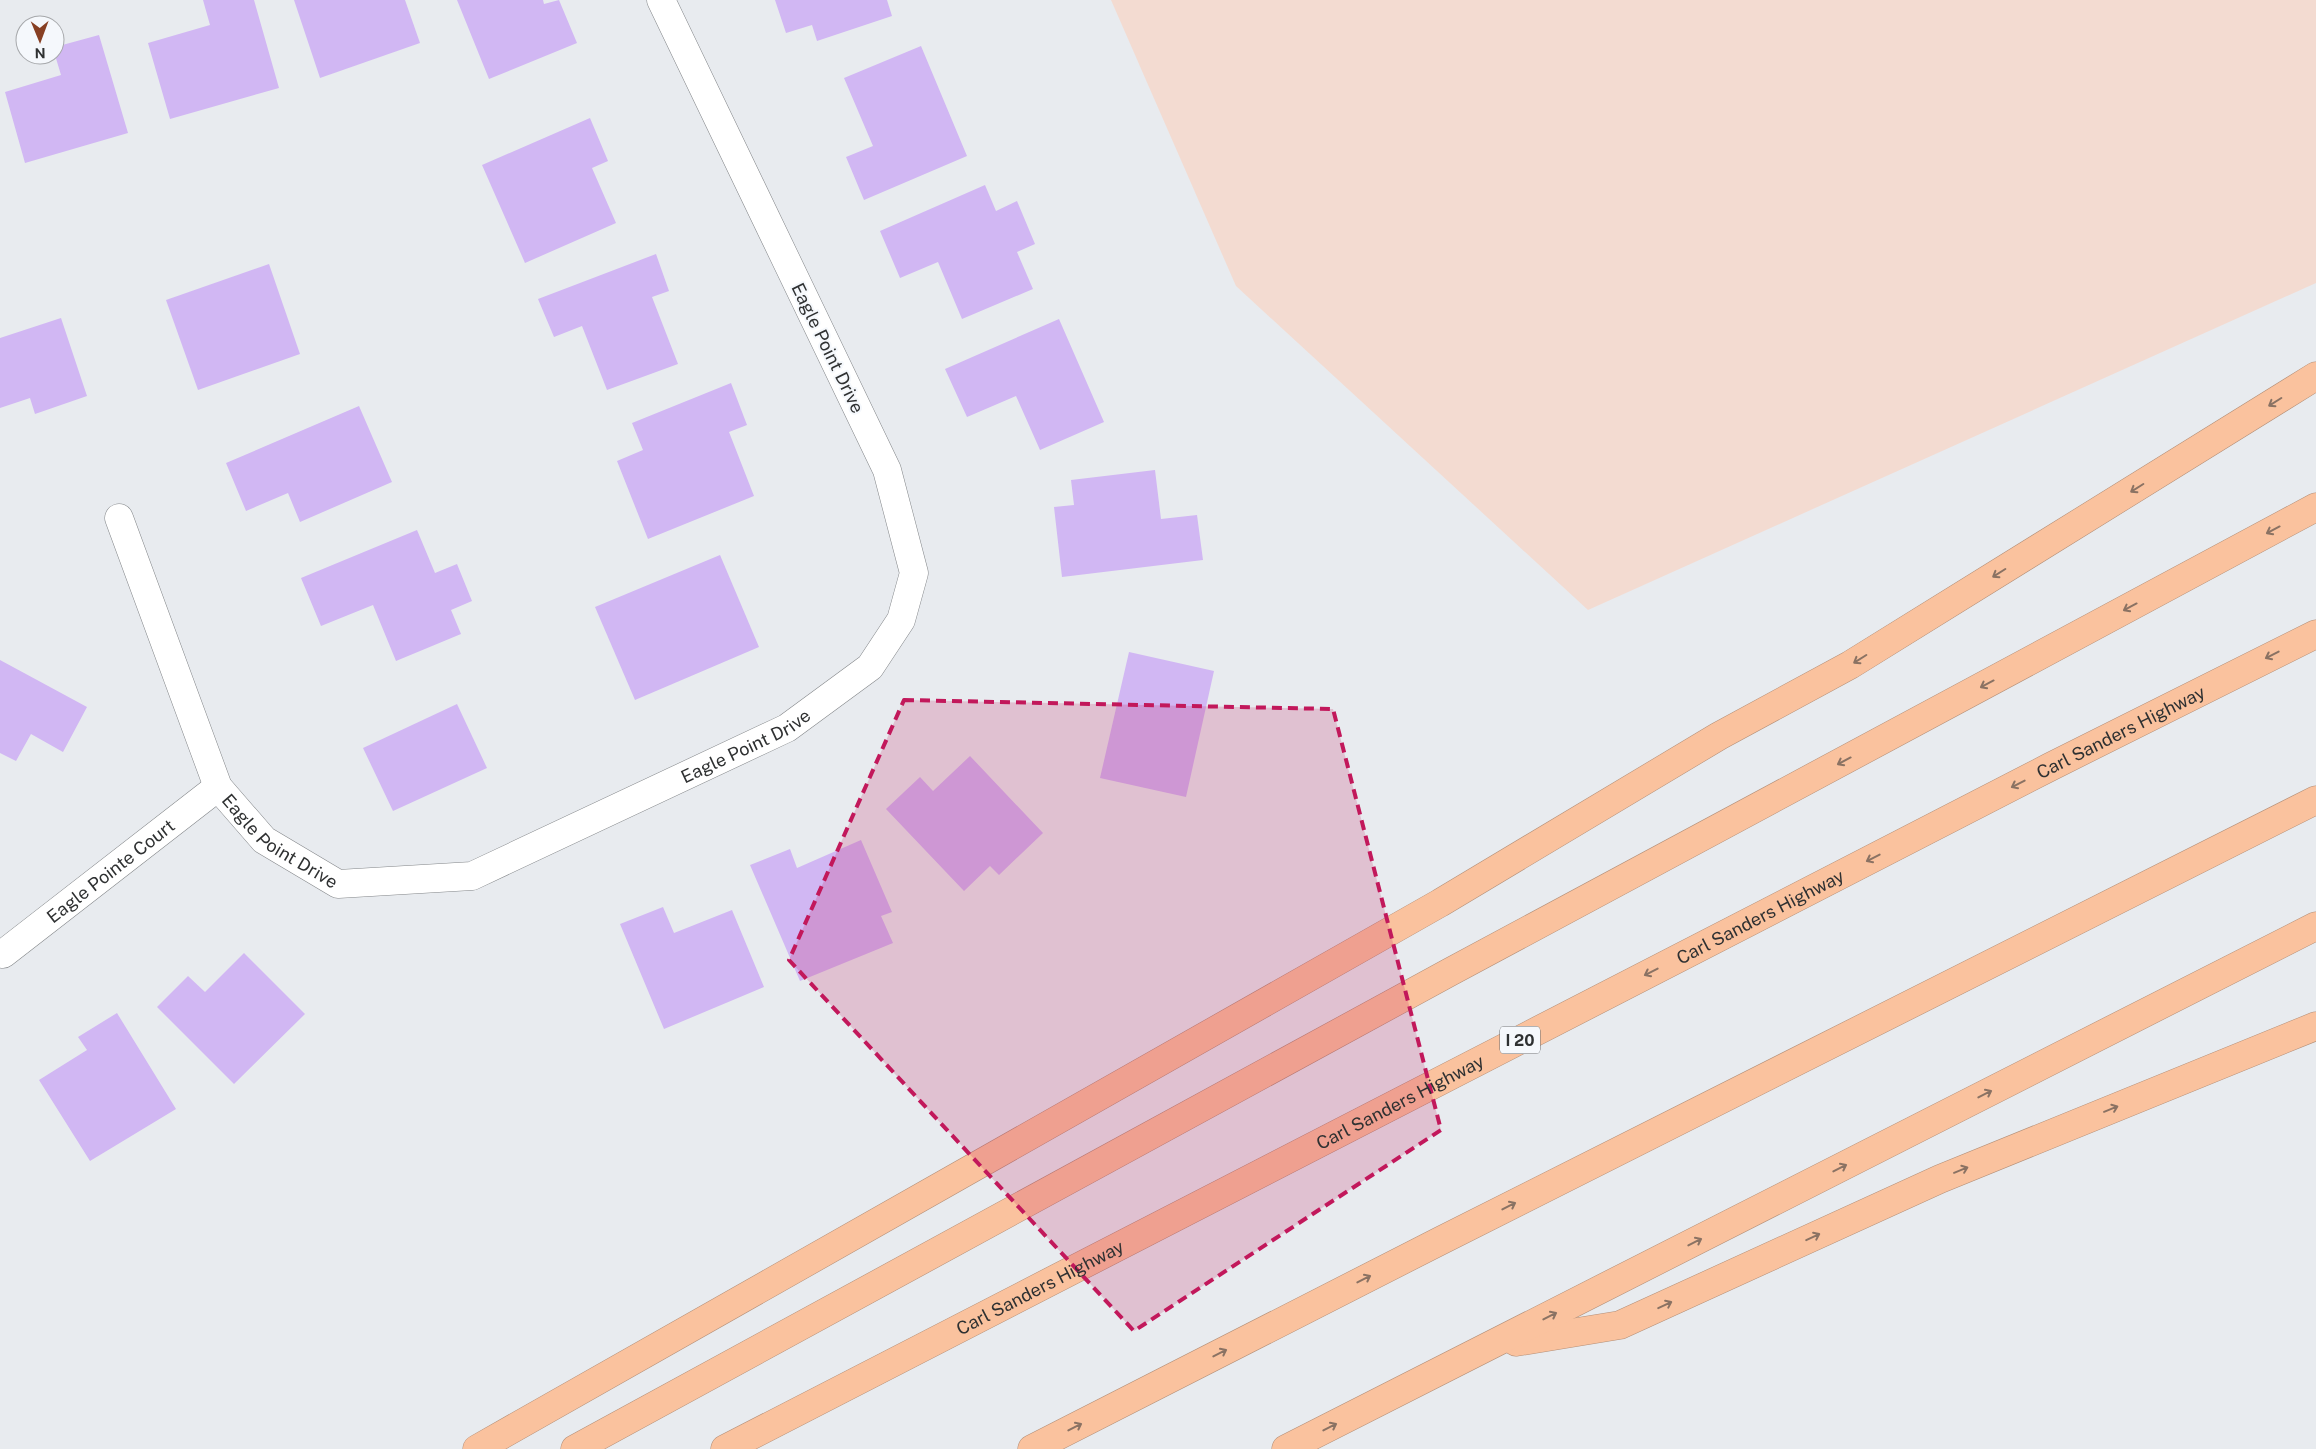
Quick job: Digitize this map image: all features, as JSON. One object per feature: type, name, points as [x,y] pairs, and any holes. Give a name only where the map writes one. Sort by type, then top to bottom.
[{"type":"highway","points":[[477,1449],[1431,908],[1719,736],[1850,665],[2316,376]]},
{"type":"highway","points":[[575,1449],[1459,967],[2316,507]]},
{"type":"highway","name":"Carl Sanders Highway","points":[[725,1449],[2014,785],[2316,634]]},
{"type":"highway","points":[[1032,1449],[1440,1240],[2316,800]]},
{"type":"highway","points":[[1286,1449],[2316,926]]},
{"type":"highway","points":[[1492,1346],[1620,1325],[1940,1179],[2316,1026]]},
{"type":"street","name":"Eagle Point Drive","points":[[119,518],[218,787],[264,840],[338,884],[472,876],[787,728],[870,667],[901,620],[914,573],[887,470],[661,0]]},
{"type":"street","name":"Eagle Pointe Court","points":[[3,954],[218,787]]},
{"type":"highlighted area","points":[[904,700],[1333,709],[1441,1130],[1134,1331],[789,960]]},
{"type":"shaded area","points":[[1111,0],[2316,0],[2316,283],[1588,610],[1236,286]]},
{"type":"building","points":[[203,0],[254,0],[279,88],[170,119],[148,43],[210,25]]},
{"type":"building","points":[[294,0],[405,0],[420,43],[320,78]]},
{"type":"building","points":[[457,0],[543,0],[544,4],[559,0],[577,43],[489,79]]},
{"type":"building","points":[[775,0],[887,0],[892,16],[817,41],[812,25],[786,33]]},
{"type":"building","points":[[99,35],[128,133],[25,163],[5,92],[61,75],[58,65],[65,65],[65,44]]},
{"type":"building","points":[[921,46],[967,156],[864,200],[846,157],[873,146],[844,78]]},
{"type":"building","points":[[590,118],[608,161],[592,168],[616,223],[525,263],[482,165]]},
{"type":"building","points":[[985,185],[996,211],[1017,201],[1035,244],[1017,252],[1033,289],[962,319],[938,262],[900,278],[880,231]]},
{"type":"building","points":[[656,254],[669,291],[652,297],[678,364],[607,390],[582,326],[554,337],[538,299]]},
{"type":"building","points":[[269,264],[300,354],[198,390],[166,300]]},
{"type":"building","points":[[61,318],[87,396],[35,414],[30,398],[0,408],[0,338]]},
{"type":"building","points":[[1059,319],[1104,422],[1040,450],[1016,396],[967,417],[945,369]]},
{"type":"building","points":[[731,383],[747,425],[729,432],[754,496],[648,539],[617,461],[643,450],[632,423]]},
{"type":"building","points":[[359,406],[392,482],[300,522],[288,493],[246,511],[226,463]]},
{"type":"building","points":[[1155,470],[1161,519],[1197,515],[1203,560],[1062,577],[1054,507],[1074,505],[1071,480]]},
{"type":"building","points":[[417,530],[435,573],[457,564],[472,601],[451,610],[461,634],[396,661],[373,605],[321,626],[301,578]]},
{"type":"building","points":[[720,555],[759,647],[635,700],[595,607]]},
{"type":"building","points":[[1129,652],[1214,671],[1186,797],[1100,778]]},
{"type":"building","points":[[0,660],[87,707],[63,752],[31,734],[16,761],[0,753]]},
{"type":"building","points":[[457,704],[487,768],[393,811],[363,748]]},
{"type":"building","points":[[970,756],[1043,833],[999,875],[990,866],[964,891],[886,809],[920,777],[933,791]]},
{"type":"building","points":[[861,840],[892,912],[881,916],[893,943],[800,981],[750,865],[790,849],[797,868]]},
{"type":"building","points":[[663,907],[674,933],[732,910],[764,987],[664,1029],[620,924]]},
{"type":"building","points":[[244,953],[305,1014],[234,1084],[157,1007],[188,976],[205,992]]},
{"type":"building","points":[[117,1013],[176,1109],[90,1161],[39,1080],[87,1050],[78,1037]]}]
